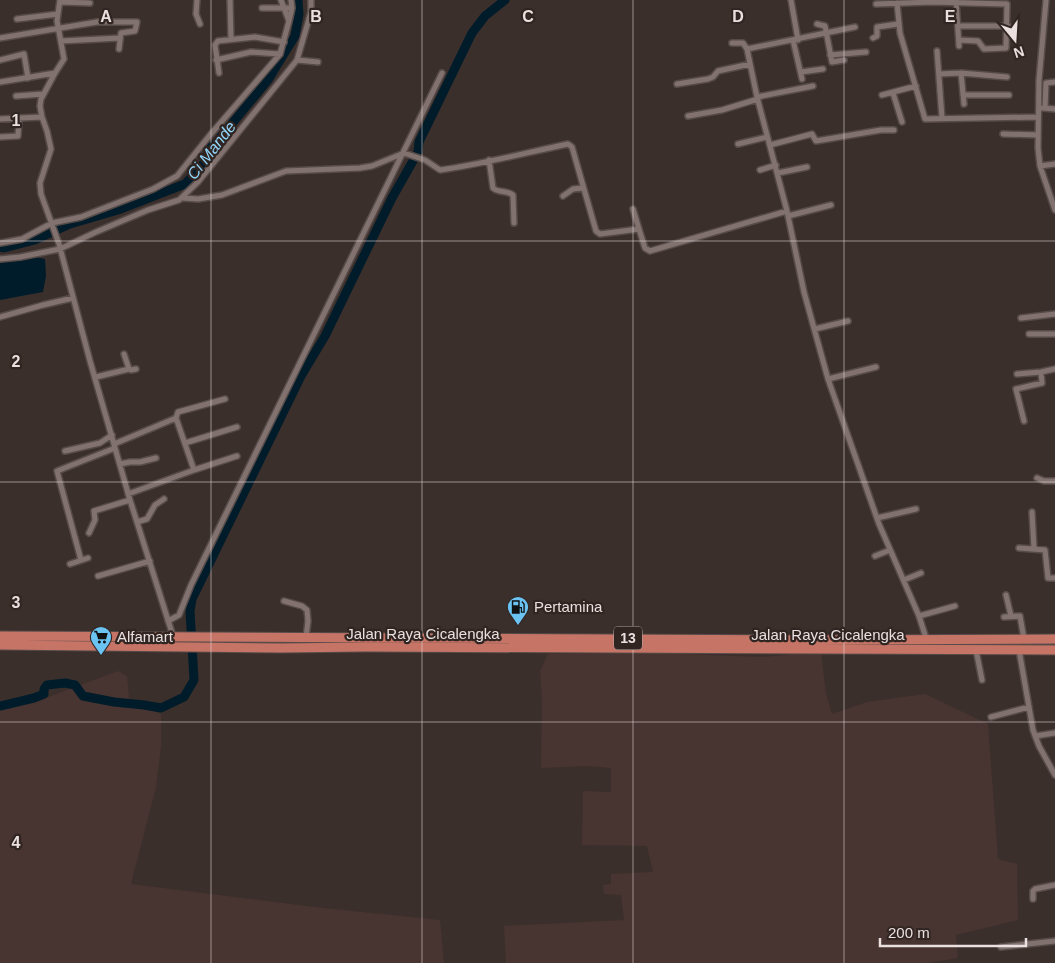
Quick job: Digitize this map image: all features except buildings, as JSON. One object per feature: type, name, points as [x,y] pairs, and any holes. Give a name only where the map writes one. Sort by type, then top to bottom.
[{"type":"highway","name":"Jalan Raya Cicalengka","points":[[0,636],[816,640],[926,638],[1055,639]]},
{"type":"highway","points":[[987,650],[988,638]]},
{"type":"highway","name":"Jalan Raya Cicalengka","points":[[0,645],[1055,650]]},
{"type":"street","points":[[197,0],[196,14],[200,24]]},
{"type":"street","points":[[230,0],[231,39]]},
{"type":"street","points":[[281,0],[290,21]]},
{"type":"street","points":[[0,243],[22,239],[53,224],[89,214],[153,189],[177,176],[280,54],[290,21],[292,0]]},
{"type":"street","points":[[183,198],[297,60],[311,12],[311,0]]},
{"type":"street","points":[[791,0],[802,79]]},
{"type":"street","points":[[1046,0],[1040,69],[1038,135],[1040,166],[1055,210]]},
{"type":"street","points":[[90,3],[60,1],[58,28],[64,59],[43,94],[40,106],[51,149],[40,183],[40,190],[60,246],[128,494],[173,636]]},
{"type":"street","points":[[876,4],[933,1],[1006,3],[1008,26],[1006,47],[984,49],[978,41],[959,43],[956,2]]},
{"type":"street","points":[[897,3],[898,24],[925,118],[1038,117]]},
{"type":"street","points":[[262,8],[292,8]]},
{"type":"street","points":[[17,19],[58,14]]},
{"type":"street","points":[[0,38],[97,22],[137,22],[135,31],[121,33],[119,49]]},
{"type":"street","points":[[817,24],[824,25],[833,62],[844,60]]},
{"type":"street","points":[[873,38],[877,36],[877,27],[898,24]]},
{"type":"street","points":[[958,26],[1008,26]]},
{"type":"street","points":[[747,49],[855,27]]},
{"type":"street","points":[[219,73],[215,44],[218,41],[256,37],[284,42]]},
{"type":"street","points":[[61,41],[120,38]]},
{"type":"street","points":[[732,43],[743,42],[747,49],[757,98],[776,165],[797,260],[828,378],[877,518],[920,616],[926,638]]},
{"type":"street","points":[[937,51],[942,118]]},
{"type":"street","points":[[216,60],[251,52],[280,54]]},
{"type":"street","points":[[830,55],[866,52]]},
{"type":"street","points":[[0,60],[24,54],[28,78]]},
{"type":"street","points":[[297,60],[318,62]]},
{"type":"street","points":[[676,84],[708,79],[713,77],[718,71],[750,64]]},
{"type":"street","points":[[801,72],[823,69]]},
{"type":"street","points":[[0,82],[54,73]]},
{"type":"street","points":[[168,621],[179,615],[185,597],[405,153],[442,73]]},
{"type":"street","points":[[939,74],[961,73],[1006,76]]},
{"type":"street","points":[[961,73],[964,104]]},
{"type":"street","points":[[1045,108],[1046,83],[1055,82]]},
{"type":"street","points":[[688,116],[722,110],[757,98],[813,86]]},
{"type":"street","points":[[882,95],[916,86]]},
{"type":"street","points":[[893,92],[902,122]]},
{"type":"street","points":[[16,96],[43,94]]},
{"type":"street","points":[[963,95],[1009,95]]},
{"type":"street","points":[[1038,108],[1055,109]]},
{"type":"street","points":[[0,119],[42,117]]},
{"type":"street","points":[[0,138],[18,136],[19,119]]},
{"type":"street","points":[[770,146],[812,134],[816,141],[881,130],[894,130]]},
{"type":"street","points":[[1003,134],[1038,135]]},
{"type":"street","points":[[738,144],[767,137]]},
{"type":"street","points":[[0,259],[20,257],[60,246],[183,198],[198,199],[222,195],[286,171],[360,168],[372,166],[405,153],[428,161],[440,170],[568,144],[571,145],[594,228],[600,234],[639,229]]},
{"type":"street","points":[[489,160],[493,188],[496,191],[507,192],[513,195],[514,223]]},
{"type":"street","points":[[1040,166],[1055,164]]},
{"type":"street","points":[[760,170],[776,165]]},
{"type":"street","points":[[778,173],[808,167]]},
{"type":"street","points":[[563,196],[573,189],[583,188]]},
{"type":"street","points":[[633,209],[645,248],[650,251],[788,213],[831,205]]},
{"type":"street","points":[[0,317],[73,298]]},
{"type":"street","points":[[1021,318],[1055,314]]},
{"type":"street","points":[[815,330],[848,321]]},
{"type":"street","points":[[1029,334],[1055,334]]},
{"type":"street","points":[[124,354],[129,368]]},
{"type":"street","points":[[828,378],[876,367]]},
{"type":"street","points":[[96,377],[129,368],[131,370],[136,369]]},
{"type":"street","points":[[1017,374],[1055,369]]},
{"type":"street","points":[[1024,421],[1016,389],[1042,383],[1041,372]]},
{"type":"street","points":[[194,470],[176,418],[178,412],[225,399]]},
{"type":"street","points":[[81,560],[57,471],[176,418]]},
{"type":"street","points":[[185,443],[237,427]]},
{"type":"street","points":[[64,451],[100,443],[112,435]]},
{"type":"street","points":[[128,494],[237,456]]},
{"type":"street","points":[[120,464],[156,458]]},
{"type":"street","points":[[1037,478],[1044,481],[1055,481]]},
{"type":"street","points":[[137,522],[147,519],[155,505],[164,499]]},
{"type":"street","points":[[89,533],[95,520],[94,511],[130,500]]},
{"type":"street","points":[[877,518],[916,509]]},
{"type":"street","points":[[1032,512],[1034,549]]},
{"type":"street","points":[[1019,548],[1045,550],[1048,578],[1055,578]]},
{"type":"street","points":[[875,556],[890,550]]},
{"type":"street","points":[[70,564],[88,558]]},
{"type":"street","points":[[98,576],[150,562]]},
{"type":"street","points":[[904,580],[921,573]]},
{"type":"street","points":[[1006,595],[1011,616]]},
{"type":"street","points":[[284,601],[302,606],[307,610],[306,637]]},
{"type":"street","points":[[920,616],[955,606]]},
{"type":"street","points":[[1004,617],[1020,616],[1024,639]]},
{"type":"street","points":[[976,650],[982,680]]},
{"type":"street","points":[[1019,650],[1035,736],[1038,746],[1055,775]]},
{"type":"street","points":[[991,717],[1029,707]]},
{"type":"street","points":[[1035,736],[1055,733]]},
{"type":"street","points":[[1033,899],[1034,889],[1055,885]]},
{"type":"street","points":[[1001,947],[1055,941]]},
{"type":"shaded area","points":[[821,652],[826,694],[832,714],[867,702],[925,694],[988,724],[998,859],[1017,864],[1018,920],[956,935],[958,958],[927,963],[506,963],[504,926],[624,920],[621,895],[604,894],[603,885],[611,884],[611,874],[653,872],[647,846],[582,845],[583,791],[611,792],[611,768],[586,766],[541,768],[542,698],[540,671],[548,654],[661,653],[761,657]]},
{"type":"shaded area","points":[[118,671],[127,676],[129,698],[134,708],[150,709],[161,714],[161,747],[156,787],[131,884],[323,908],[440,920],[444,963],[0,963],[0,710],[43,699]]},
{"type":"water","points":[[35,257],[45,259],[46,276],[43,292],[0,300],[0,260]]},
{"type":"waterway","name":"Ci Mande","points":[[0,247],[4,248],[35,240],[70,224],[118,210],[185,184],[205,162],[211,147],[268,80],[295,36],[299,14],[298,0]]},
{"type":"waterway","points":[[0,706],[44,694],[44,689],[47,685],[65,683],[75,685],[83,696],[161,708],[184,697],[194,680],[190,611],[192,599],[301,376],[325,336],[392,198],[418,152],[419,142],[472,33],[485,16],[505,0]]},
{"type":"place","name":"Pertamina","points":[[518,626]]},
{"type":"place","name":"Alfamart","points":[[101,656]]}]
